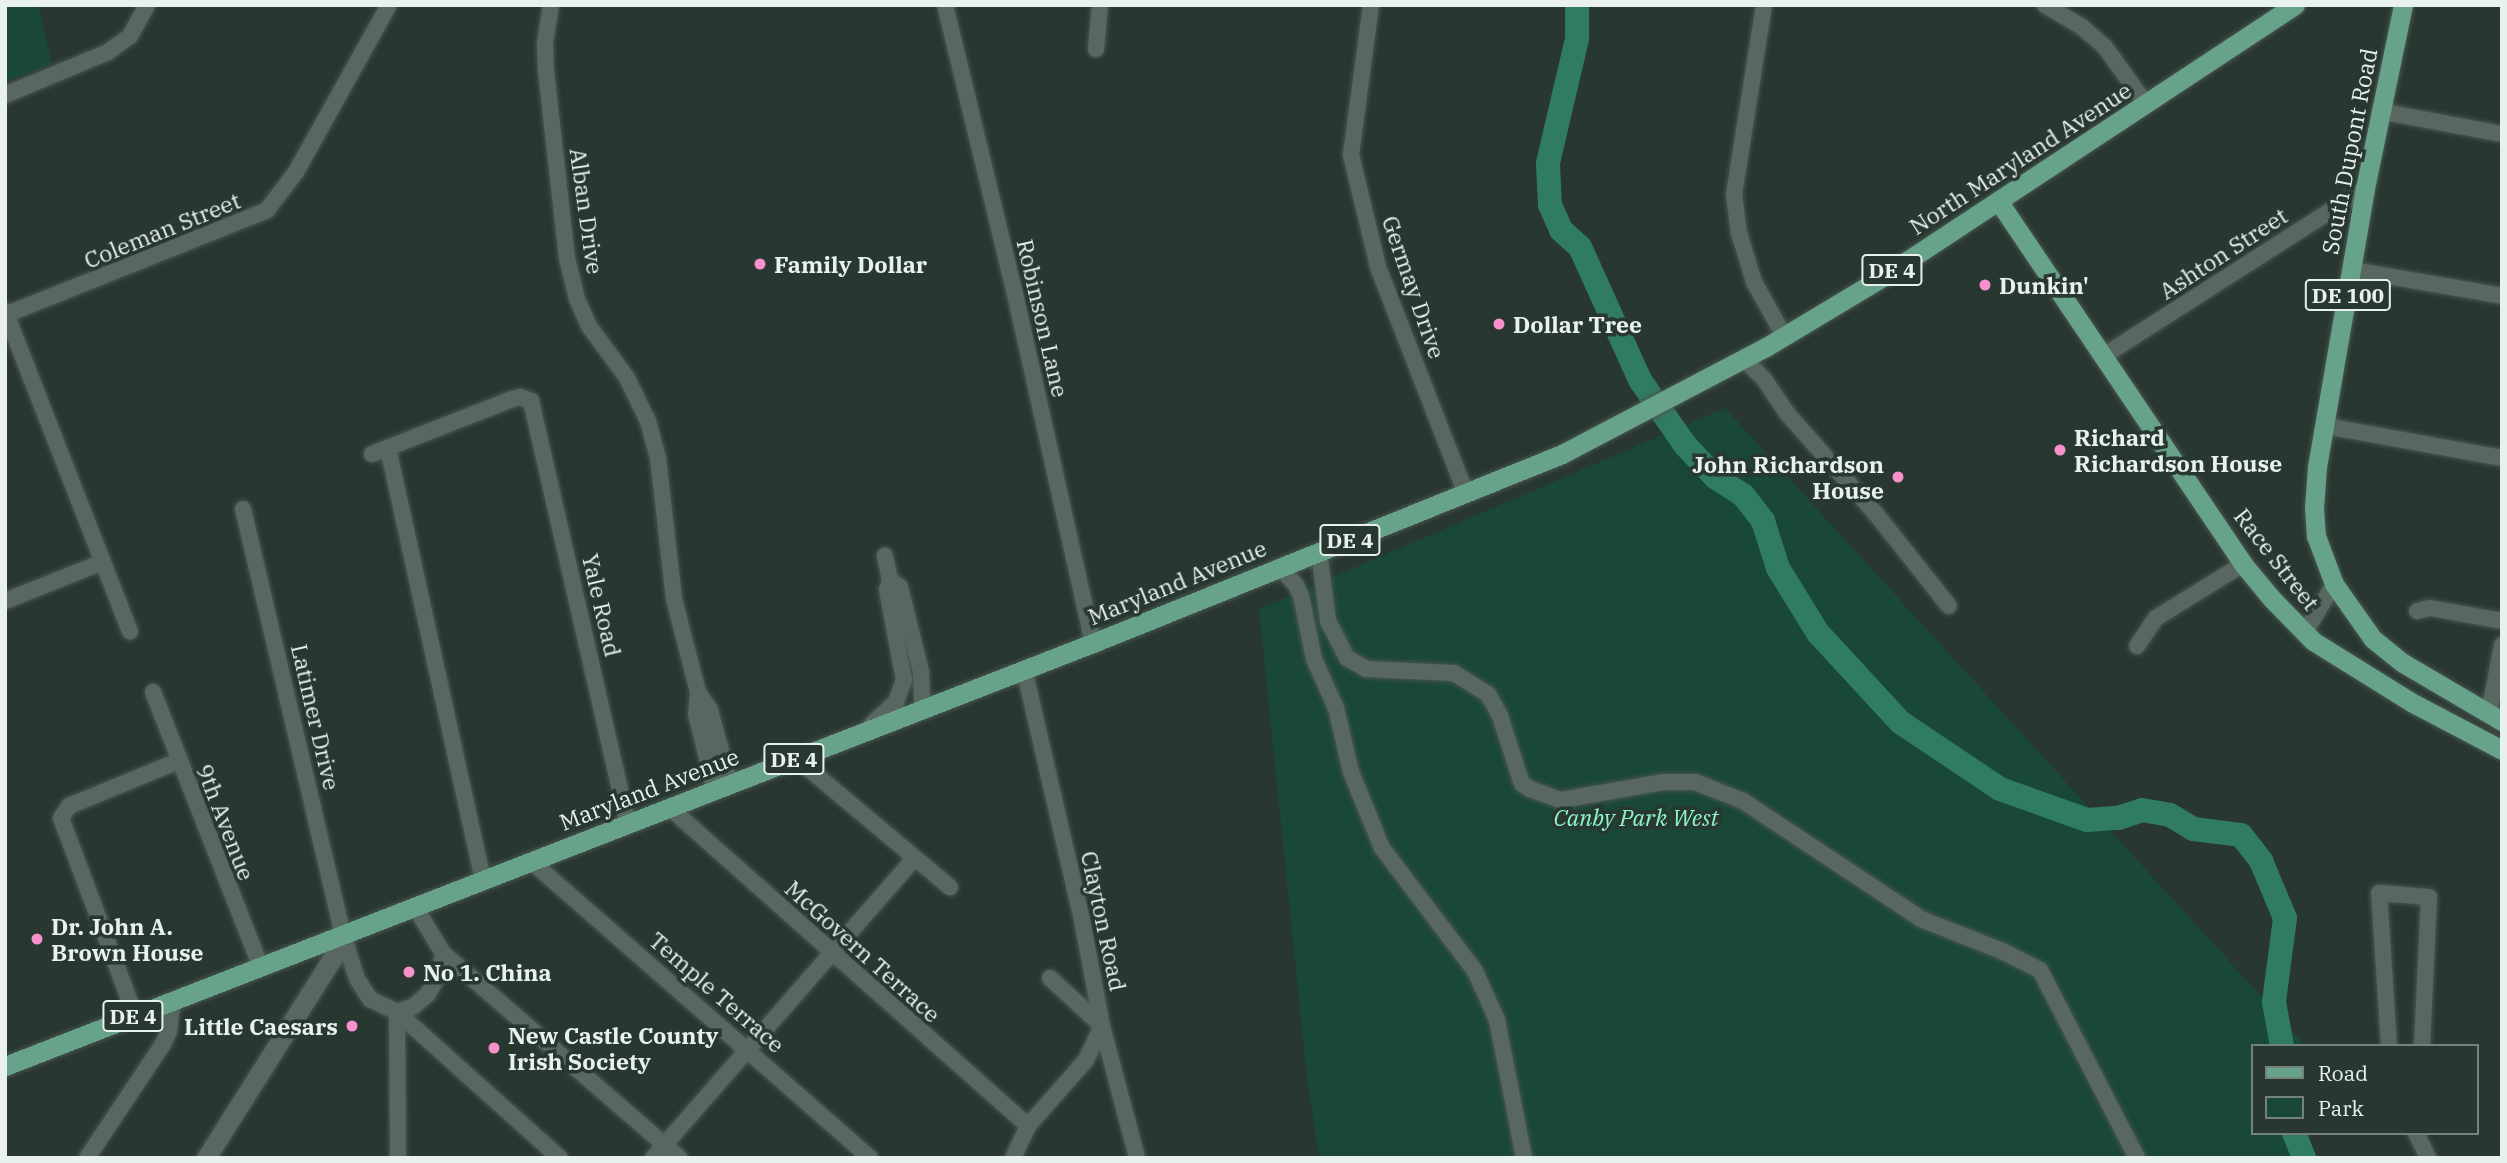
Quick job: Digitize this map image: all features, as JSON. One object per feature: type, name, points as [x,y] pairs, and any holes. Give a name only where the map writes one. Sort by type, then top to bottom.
[{"type":"main road","name":"North Maryland Avenue","points":[[1466,494],[1562,454],[1784,336],[1999,202],[2295,5]]},
{"type":"main road","name":"South Dupont Road","points":[[2400,10],[2365,189],[2326,426],[2314,508],[2316,536],[2334,584],[2373,639],[2403,663],[2495,717]]},
{"type":"main road","name":"Race Street","points":[[1999,202],[2105,355],[2243,564],[2304,634]]},
{"type":"main road","name":"Maryland Avenue","points":[[5,1066],[1093,643],[1466,494]]},
{"type":"main road","points":[[2304,634],[2411,702],[2498,745]]},
{"type":"street","points":[[5,95],[87,62],[130,36],[147,5]]},
{"type":"street","name":"Coleman Street","points":[[6,314],[267,210],[296,172],[389,5]]},
{"type":"street","name":"Alban Drive","points":[[551,5],[545,44],[546,71],[567,258],[577,299],[589,326],[627,378],[648,421],[658,458],[674,599],[698,692],[710,710],[722,787]]},
{"type":"street","name":"Robinson Lane","points":[[945,5],[1015,294],[1093,643]]},
{"type":"street","points":[[1096,49],[1100,5]]},
{"type":"street","name":"Germay Drive","points":[[1371,5],[1351,155],[1378,267],[1466,494]]},
{"type":"street","points":[[1764,5],[1737,161],[1734,194],[1739,233],[1754,282],[1784,336]]},
{"type":"street","points":[[2045,5],[2082,27],[2105,47],[2146,104]]},
{"type":"street","points":[[2380,111],[2502,134]]},
{"type":"street","name":"Ashton Street","points":[[2105,355],[2365,189]]},
{"type":"street","points":[[2352,270],[2502,296]]},
{"type":"street","points":[[6,314],[130,631]]},
{"type":"street","points":[[1744,359],[1764,379],[1786,412],[1847,485],[1876,514],[1949,607]]},
{"type":"street","name":"Yale Road","points":[[483,881],[380,451],[512,399],[526,398],[533,406],[628,824]]},
{"type":"street","points":[[2326,426],[2502,458]]},
{"type":"street","name":"Latimer Drive","points":[[243,509],[343,935]]},
{"type":"street","points":[[1319,552],[1328,621],[1347,658],[1366,669],[1454,673],[1488,694],[1500,716],[1522,784],[1530,789],[1561,800],[1664,782],[1695,782],[1743,801],[1921,919],[2002,951],[2040,970],[2137,1158]]},
{"type":"street","points":[[858,734],[897,702],[904,680],[887,590],[890,580],[884,556]]},
{"type":"street","points":[[5,601],[103,562]]},
{"type":"street","points":[[2137,646],[2156,618],[2243,564]]},
{"type":"street","points":[[1280,568],[1296,585],[1301,596],[1314,659],[1336,708],[1351,772],[1382,848],[1475,971],[1497,1020],[1524,1158]]},
{"type":"street","points":[[890,580],[900,587],[921,672],[922,708]]},
{"type":"street","points":[[2304,634],[2334,584]]},
{"type":"street","points":[[2417,611],[2430,608],[2502,621]]},
{"type":"street","points":[[2495,717],[2502,645]]},
{"type":"street","name":"Clayton Road","points":[[1013,1158],[1028,1126],[1086,1060],[1102,1026],[1024,669]]},
{"type":"street","name":"9th Avenue","points":[[153,692],[261,967]]},
{"type":"street","points":[[796,758],[950,887]]},
{"type":"street","points":[[135,1015],[61,823],[63,813],[69,806],[178,761]]},
{"type":"street","name":"McGovern Terrace","points":[[670,808],[832,955],[1028,1126]]},
{"type":"street","points":[[653,1158],[915,858]]},
{"type":"street","name":"Temple Terrace","points":[[532,862],[750,1049],[870,1158]]},
{"type":"street","points":[[2389,1044],[2379,893],[2429,897],[2422,1044]]},
{"type":"street","points":[[415,907],[443,953],[680,1158]]},
{"type":"street","points":[[343,935],[363,991],[377,1005],[397,1012],[559,1158]]},
{"type":"street","points":[[206,1158],[340,946],[343,935]]},
{"type":"street","points":[[397,1012],[414,1006],[428,994],[440,972],[443,953]]},
{"type":"street","points":[[1050,978],[1102,1026],[1137,1158]]},
{"type":"street","points":[[87,1158],[163,1044],[169,1031],[173,1000]]},
{"type":"street","points":[[397,1012],[398,1158]]},
{"type":"street","points":[[2417,1135],[2428,1158]]},
{"type":"green space","points":[[5,5],[38,5],[52,64],[5,82]]},
{"type":"green space","name":"Canby Park West","points":[[1725,408],[2302,1041],[2302,1044],[2252,1044],[2252,1135],[2299,1135],[2299,1158],[1319,1158],[1307,1078],[1259,609]]},
{"type":"waterway","points":[[1577,5],[1577,39],[1548,163],[1550,205],[1561,230],[1580,247],[1640,380],[1685,445],[1715,477],[1743,495],[1763,521],[1778,568],[1818,633],[1900,722],[2000,789],[2087,820],[2118,818],[2142,810],[2170,815],[2193,829],[2241,835],[2261,861],[2285,918],[2274,1002],[2282,1044]]},
{"type":"waterway","points":[[2295,1135],[2304,1158]]},
{"type":"place","name":"Family Dollar","points":[[760,264]]},
{"type":"place","name":"Dunkin'","points":[[1985,285]]},
{"type":"place","name":"Dollar Tree","points":[[1499,324]]},
{"type":"place","name":"Richard Richardson House","points":[[2060,450]]},
{"type":"place","name":"John Richardson House","points":[[1898,477]]},
{"type":"place","name":"Dr. John A. Brown House","points":[[37,939]]},
{"type":"place","name":"No 1. China","points":[[409,972]]},
{"type":"place","name":"Little Caesars","points":[[352,1026]]},
{"type":"place","name":"New Castle County Irish Society","points":[[494,1048]]}]
